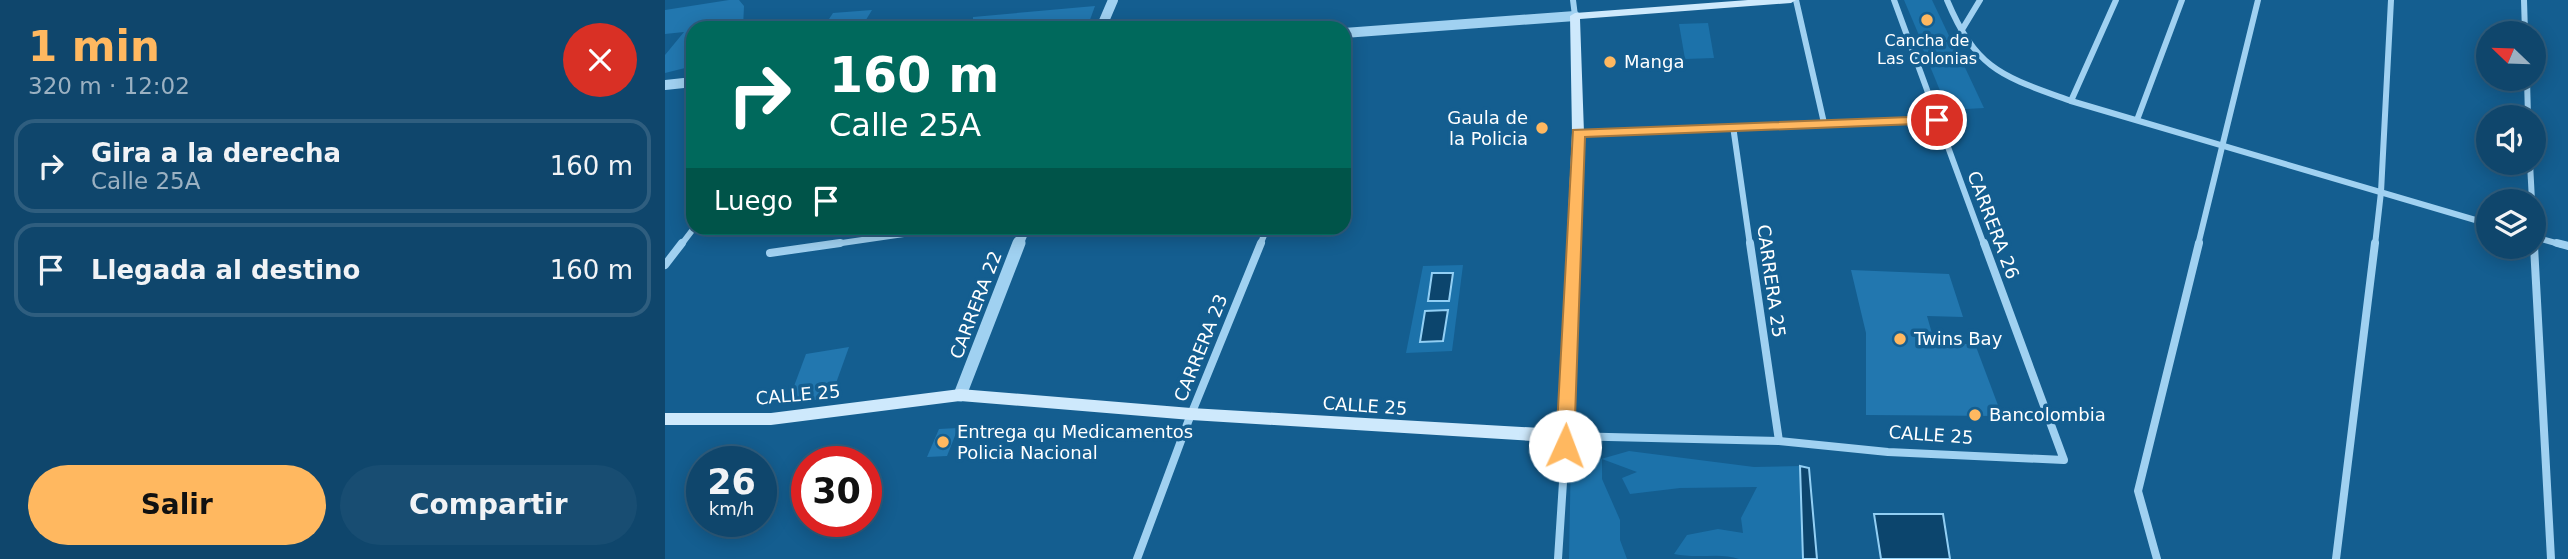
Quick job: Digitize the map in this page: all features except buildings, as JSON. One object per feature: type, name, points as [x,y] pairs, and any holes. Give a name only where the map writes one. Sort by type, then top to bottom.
[{"type":"main road","points":[[1566,436],[1578,133],[1575,16],[1791,0]]},
{"type":"main road","name":"CALLE 25","points":[[665,419],[771,419],[960,395],[1191,414],[1566,436]]},
{"type":"street","points":[[1104,21],[1113,0]]},
{"type":"street","points":[[1351,35],[1575,16],[1573,0]]},
{"type":"street","points":[[1796,0],[1824,123]]},
{"type":"street","name":"CARRERA 26","points":[[1894,0],[2064,460]]},
{"type":"street","points":[[1947,0],[1960,33],[1979,60],[2005,76],[2071,101],[2476,220]]},
{"type":"street","points":[[1960,33],[1980,0]]},
{"type":"street","points":[[2071,101],[2116,0]]},
{"type":"street","points":[[2137,120],[2182,0]]},
{"type":"street","points":[[2157,559],[2138,491],[2258,0]]},
{"type":"street","points":[[2336,559],[2381,192],[2391,0]]},
{"type":"street","points":[[2524,0],[2525,21]]},
{"type":"street","points":[[665,85],[686,83]]},
{"type":"street","points":[[1578,133],[1937,120]]},
{"type":"street","name":"CARRERA 25","points":[[1733,126],[1779,441]]},
{"type":"street","points":[[665,265],[689,235]]},
{"type":"street","points":[[770,253],[896,235]]},
{"type":"street","name":"CARRERA 22","points":[[960,395],[1022,235]]},
{"type":"street","name":"CARRERA 23","points":[[1137,559],[1191,414],[1265,235]]},
{"type":"street","points":[[2546,240],[2568,246]]},
{"type":"street","points":[[2535,259],[2551,559]]},
{"type":"street","points":[[1558,559],[1566,436]]},
{"type":"street","name":"CALLE 25","points":[[1566,436],[1779,441],[1888,452],[2064,460]]},
{"type":"shaded area","name":"Cancha de Las Colonias","points":[[1904,0],[1932,0],[1951,40],[1921,40]]},
{"type":"shaded area","points":[[1708,23],[1714,58],[1685,59],[1679,24]]},
{"type":"shaded area","points":[[1920,42],[1953,42],[1984,108],[1948,110]]},
{"type":"shaded area","points":[[1463,265],[1452,351],[1406,353],[1423,266]]},
{"type":"shaded area","points":[[1432,273],[1453,273],[1449,301],[1428,301]]},
{"type":"shaded area","points":[[1448,310],[1443,341],[1420,342],[1425,311]]},
{"type":"shaded area","points":[[1584,448],[1600,450],[1601,459],[1629,451],[1754,467],[1800,466],[1803,559],[1739,559],[1674,554],[1687,535],[1718,529],[1743,533],[1741,518],[1757,487],[1680,488],[1630,494],[1622,478],[1637,472],[1602,459],[1602,479],[1620,520],[1620,540],[1627,559],[1569,559],[1571,453]]},
{"type":"shaded area","points":[[1800,466],[1809,468],[1817,559],[1803,559]]},
{"type":"shaded area","points":[[1874,514],[1943,514],[1950,559],[1881,559]]},
{"type":"place","name":"Cancha de Las Colonias","points":[[1927,20]]},
{"type":"place","name":"Manga","points":[[1610,62]]},
{"type":"place","name":"Gaula de la Policia","points":[[1542,128]]},
{"type":"place","name":"Twins Bay","points":[[1900,339]]},
{"type":"place","name":"Bancolombia","points":[[1975,415]]},
{"type":"place","name":"Entrega qu Medicamentos Policia Nacional","points":[[943,442]]},
{"type":"route","points":[[1565,446],[1578,133],[1937,120]]}]
